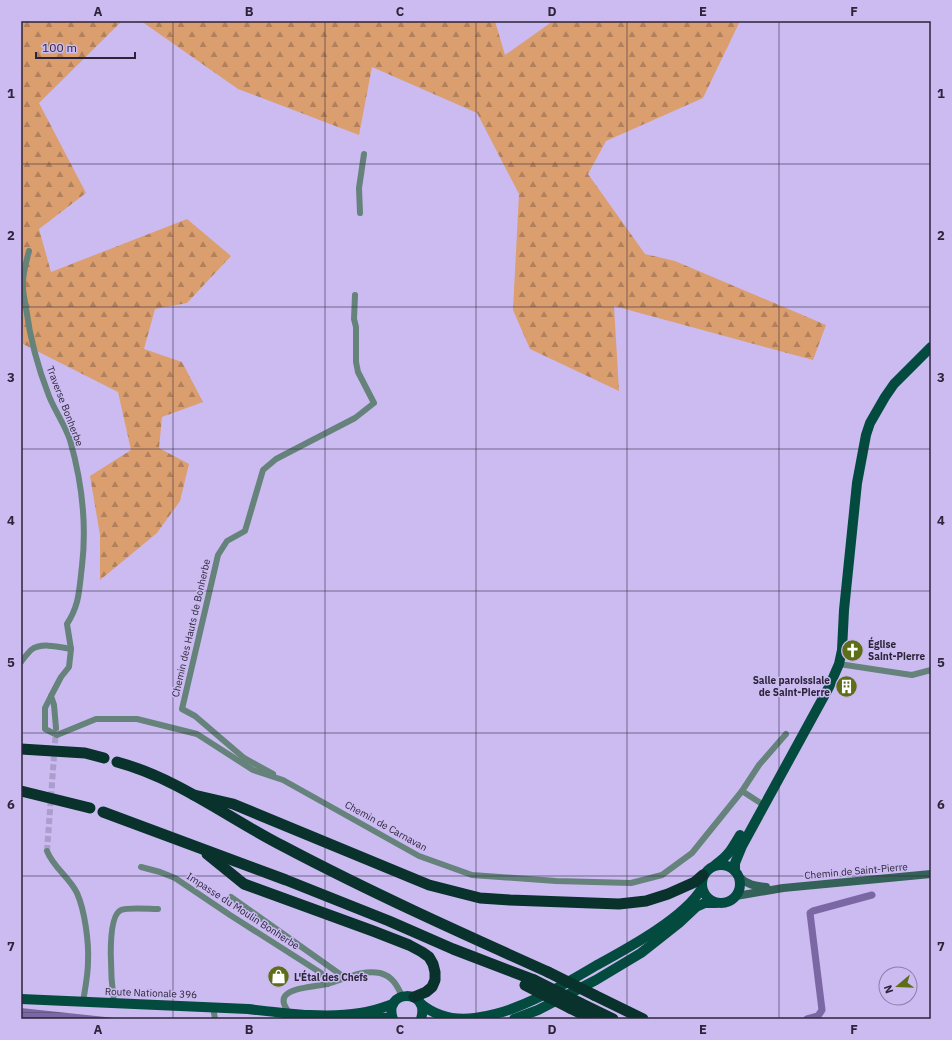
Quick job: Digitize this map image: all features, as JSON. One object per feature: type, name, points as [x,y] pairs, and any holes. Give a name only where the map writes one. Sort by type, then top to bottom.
[{"type":"highway","points":[[21,749],[85,753],[104,758]]},
{"type":"highway","points":[[117,762],[133,766],[194,794],[261,834],[346,879],[647,1019]]},
{"type":"highway","points":[[21,791],[90,808]]},
{"type":"highway","points":[[194,794],[233,804],[429,885],[480,898],[619,904],[646,901],[668,894],[695,882],[703,875]]},
{"type":"highway","points":[[103,812],[389,921],[530,983],[575,1005],[613,1019]]},
{"type":"highway","points":[[198,847],[244,884],[381,934],[422,952],[433,964],[435,980],[432,987],[418,1001]]},
{"type":"highway","points":[[575,1005],[592,1019]]},
{"type":"highway","points":[[628,1011],[643,1019]]},
{"type":"main road","points":[[514,1019],[536,1014],[641,953],[679,923],[696,907],[705,903],[723,903],[730,901],[736,896],[740,884],[735,863],[742,846],[829,687],[839,664],[842,650],[844,610],[857,483],[866,435],[870,423],[894,384],[931,347]]},
{"type":"main road","points":[[716,903],[709,900],[704,894],[701,882],[703,875],[706,871],[725,858],[731,851],[759,802],[797,746]]},
{"type":"main road","points":[[715,865],[722,864],[730,866],[737,874]]},
{"type":"main road","name":"Chemin de Saint-Pierre","points":[[737,874],[745,883],[752,886],[783,888]]},
{"type":"main road","name":"Chemin de Saint-Pierre","points":[[736,896],[783,888],[931,874]]},
{"type":"main road","points":[[360,1013],[392,1019],[391,1009],[393,1004],[402,996],[408,996],[418,1001],[431,1012],[439,1016],[463,1018],[490,1015],[514,1008],[551,991],[644,939],[683,909],[702,888]]},
{"type":"main road","name":"Route Nationale 396","points":[[21,999],[248,1009],[285,1013],[338,1015],[360,1013]]},
{"type":"main road","points":[[418,1001],[423,1009],[421,1019]]},
{"type":"main road","points":[[360,1013],[393,1004]]},
{"type":"street","points":[[360,213],[359,188],[364,154]]},
{"type":"street","name":"Traverse Bonherbe","points":[[29,251],[23,287],[29,329],[49,397],[69,438],[78,472],[84,508],[84,546],[78,601],[67,624],[72,649],[69,667],[61,677],[51,696]]},
{"type":"street","name":"Chemin des Hauts de Bonherbe","points":[[283,780],[244,758],[195,716],[182,709],[218,555],[227,541],[245,531],[263,470],[276,459],[355,418],[374,403],[358,372],[357,367],[356,327],[354,319],[355,295]]},
{"type":"street","points":[[21,662],[32,650],[37,647],[45,646],[72,649]]},
{"type":"street","points":[[839,664],[912,675],[931,670]]},
{"type":"street","points":[[51,696],[54,705],[56,728]]},
{"type":"street","name":"Chemin de Carnavan","points":[[51,696],[45,708],[45,729],[57,735],[96,719],[137,719],[197,734],[253,770],[283,780],[419,856],[472,875],[556,881],[631,883],[662,876],[692,853],[742,791],[759,765],[786,734]]},
{"type":"street","points":[[742,791],[759,802]]},
{"type":"street","points":[[47,851],[50,859],[77,894],[83,915],[87,938],[88,964],[83,1002]]},
{"type":"street","name":"Impasse du Moulin Bonherbe","points":[[141,867],[175,878],[230,916],[321,973],[328,984]]},
{"type":"street","points":[[231,897],[344,977]]},
{"type":"street","points":[[114,1003],[111,976],[112,925],[116,913],[120,910],[126,909],[158,909]]},
{"type":"street","points":[[285,1013],[283,1002],[284,997],[295,990],[328,984],[344,977],[358,974],[379,973],[392,979],[402,996]]},
{"type":"street","points":[[213,1008],[215,1019]]},
{"type":"green space","points":[[21,21],[122,21],[39,103],[86,193],[39,229],[51,272],[187,219],[231,256],[187,303],[155,309],[144,349],[182,362],[203,402],[162,417],[159,448],[189,464],[180,501],[157,533],[100,580],[100,535],[90,476],[131,450],[118,392],[23,344],[21,305]]},
{"type":"green space","points":[[141,21],[495,21],[505,55],[553,21],[740,21],[703,98],[606,141],[588,174],[645,254],[675,261],[826,325],[813,360],[614,306],[619,391],[530,349],[513,310],[519,194],[477,113],[372,67],[359,135],[238,89]]},
{"type":"shaded area","points":[[21,1008],[124,1019],[21,1019]]},
{"type":"waterway","points":[[807,1019],[818,1016],[822,1010],[810,913],[872,895]]},
{"type":"tunnel","points":[[47,851],[56,729]]},
{"type":"place","name":"Église Saint-Pierre","points":[[853,650]]},
{"type":"place","name":"Salle paroissiale de Saint-Pierre","points":[[846,686]]},
{"type":"place","name":"L'Étal des Chefs","points":[[278,977]]}]
